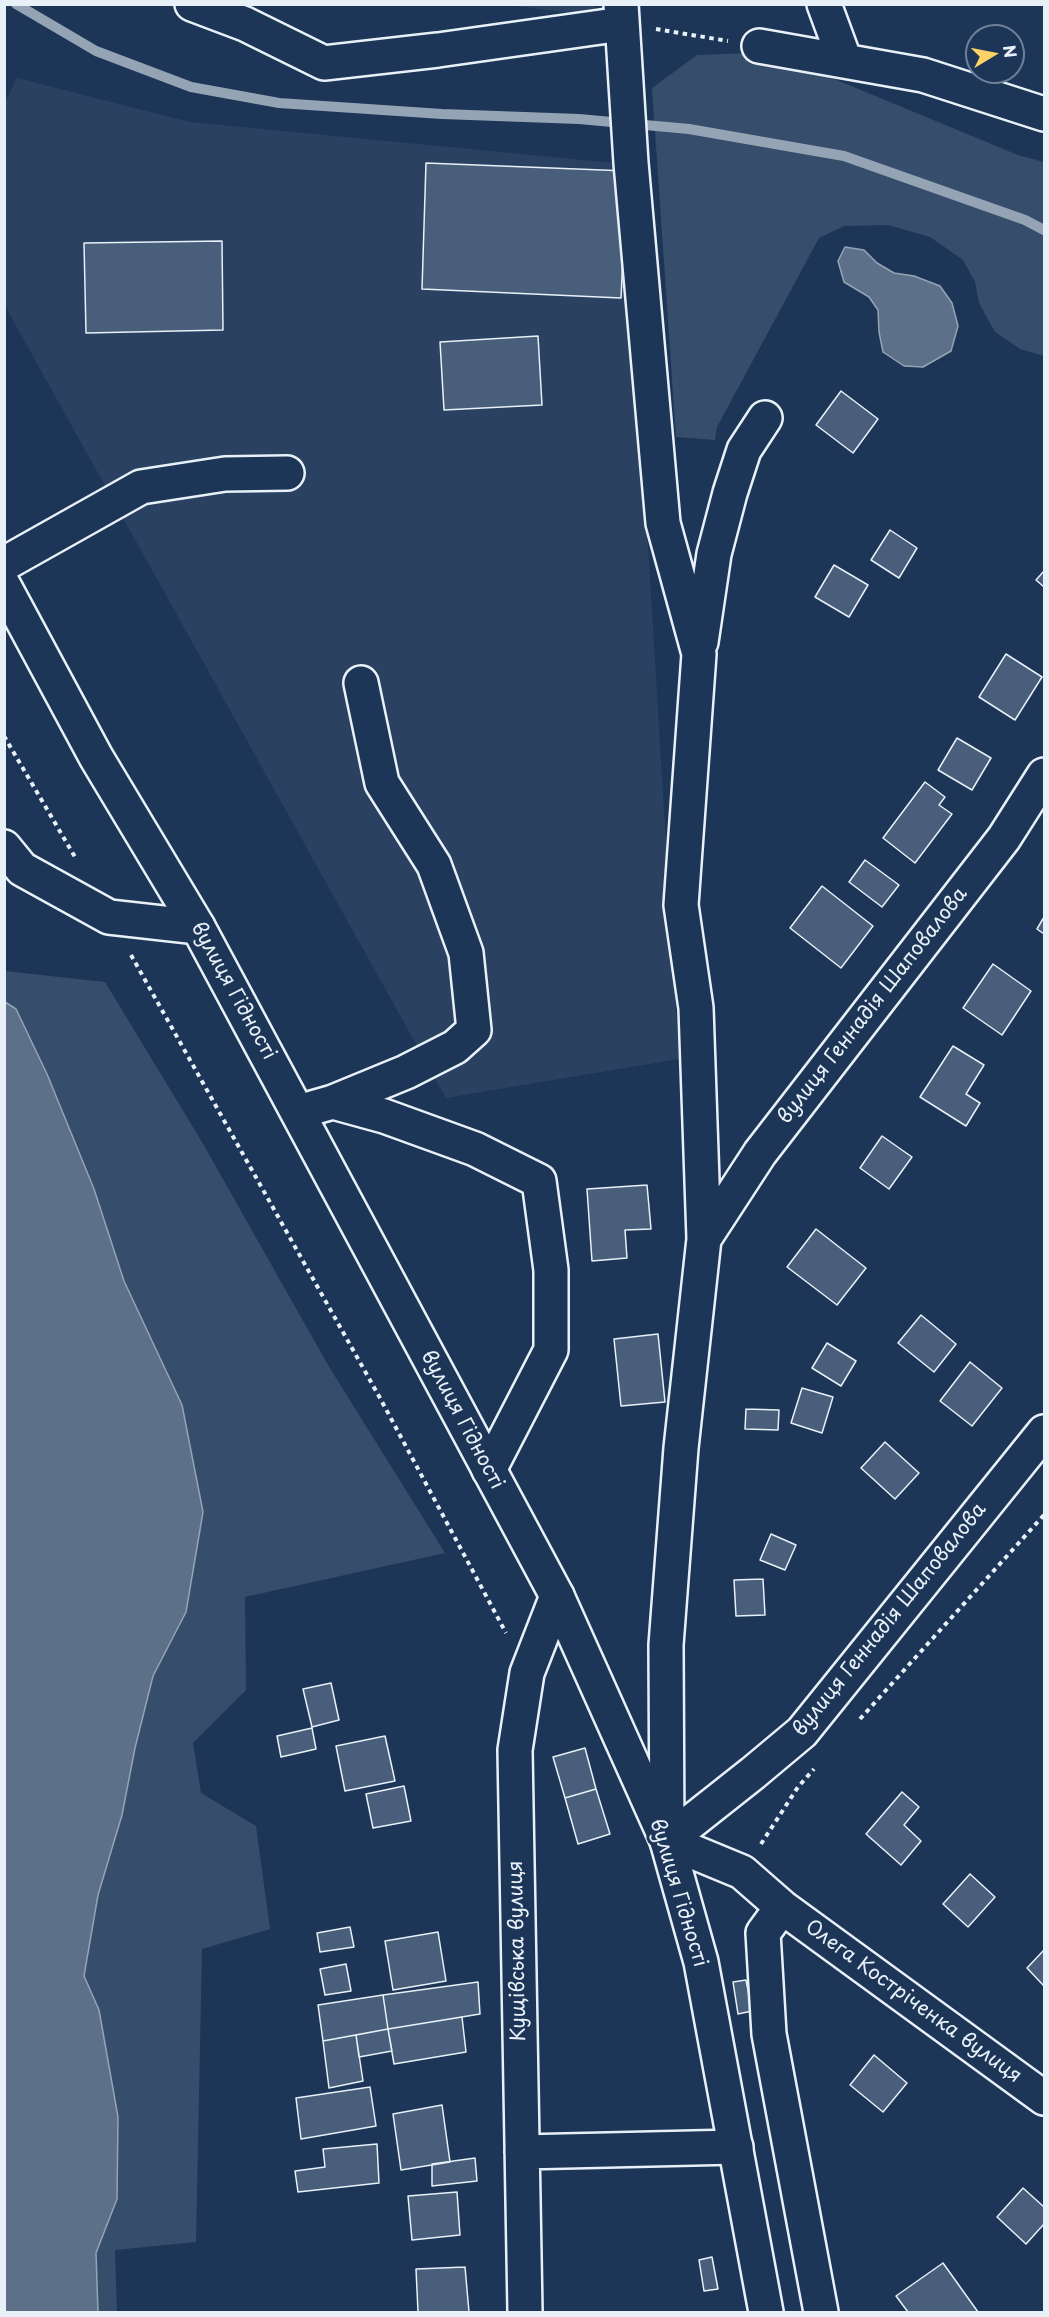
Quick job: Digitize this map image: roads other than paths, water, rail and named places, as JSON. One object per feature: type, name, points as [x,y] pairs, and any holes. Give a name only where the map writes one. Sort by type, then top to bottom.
[{"type":"street","points":[[192,4],[245,24],[324,63],[438,50],[622,14],[631,163],[663,523],[699,654]]},
{"type":"street","points":[[824,4],[845,61]]},
{"type":"street","points":[[759,46],[922,75],[1044,114]]},
{"type":"street","points":[[667,1841],[666,1645],[681,1448],[704,1239],[696,1008],[681,905],[699,654],[714,554],[744,450],[765,418]]},
{"type":"street","points":[[4,564],[141,487],[225,474],[286,473]]},
{"type":"street","name":"вулиця Гідності","points":[[4,586],[96,757],[198,927],[557,1596],[667,1841],[701,1962],[766,2313]]},
{"type":"street","points":[[298,1112],[333,1102],[406,1072],[455,1047],[474,1030],[466,953],[434,865],[382,783],[361,683]]},
{"type":"street","name":"вулиця Геннадія Шаповалова","points":[[704,1239],[760,1153],[1004,838],[1044,775]]},
{"type":"street","points":[[4,847],[22,869],[109,917],[198,927]]},
{"type":"street","points":[[333,1102],[384,1116],[476,1149],[539,1181],[551,1270],[551,1350],[489,1470]]},
{"type":"street","name":"вулиця Геннадія Шаповалова","points":[[667,1841],[802,1732],[1044,1435]]},
{"type":"street","name":"Кущівська вулиця","points":[[525,2313],[515,1750],[527,1673],[557,1596]]},
{"type":"street","name":"Олега Костріченка вулиця","points":[[667,1841],[742,1872],[782,1907],[1044,2098]]},
{"type":"street","points":[[782,1907],[763,1933],[769,2034],[821,2313]]},
{"type":"street","points":[[522,2152],[736,2147]]},
{"type":"waterway","points":[[16,4],[96,51],[191,87],[279,103],[442,114],[579,119],[689,129],[844,156],[1025,220],[1044,230]]}]
